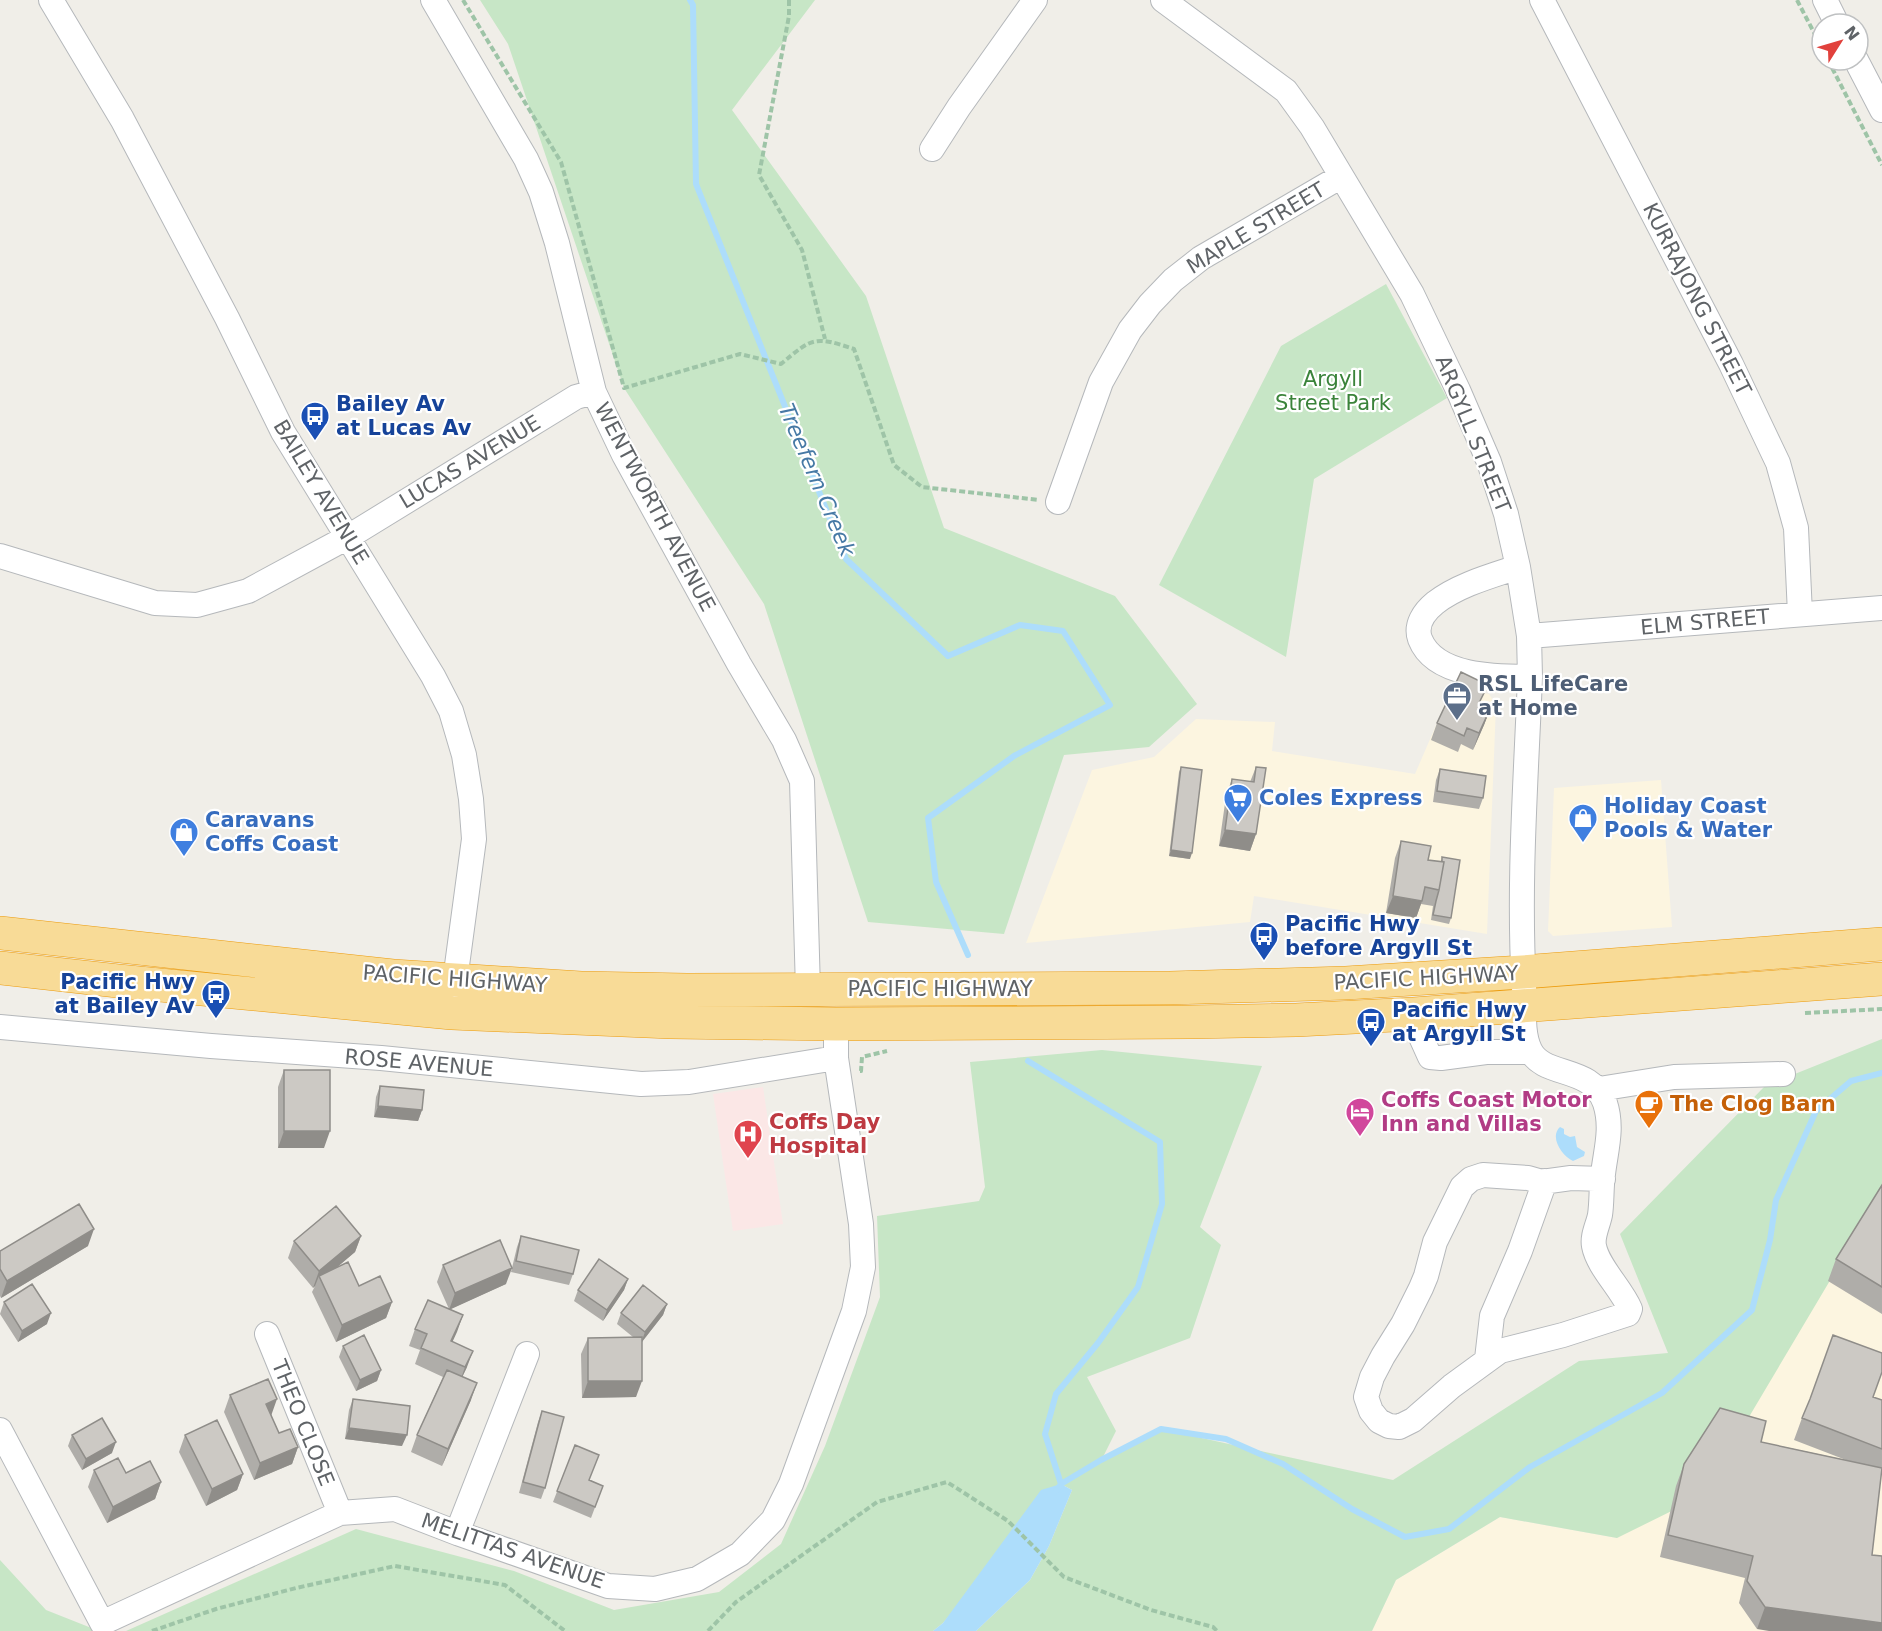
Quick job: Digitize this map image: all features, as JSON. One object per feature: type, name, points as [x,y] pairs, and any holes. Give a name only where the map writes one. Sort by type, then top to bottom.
[{"type":"highway","name":"PACIFIC HIGHWAY","points":[[0,933],[370,974],[581,988],[687,990],[1170,988],[1346,983],[1523,972],[1882,944]]},
{"type":"highway","name":"PACIFIC HIGHWAY","points":[[0,968],[452,1013],[671,1022],[836,1024],[1188,1022],[1414,1014],[1882,979]]},
{"type":"street","name":"BAILEY AVENUE","points":[[51,0],[122,119],[227,318],[283,432],[433,676],[451,711],[464,755],[471,798],[474,839],[452,1013]]},
{"type":"street","name":"WENTWORTH AVENUE","points":[[433,0],[526,159],[541,192],[557,243],[594,392],[624,455],[739,664],[784,740],[802,781],[808,990]]},
{"type":"street","points":[[932,149],[1035,0]]},
{"type":"street","name":"KURRAJONG STREET","points":[[1542,0],[1731,364],[1778,463],[1796,528],[1800,614]]},
{"type":"street","name":"ARGYLL STREET","points":[[1178,4],[1286,91],[1312,127],[1412,294],[1458,390],[1489,462],[1506,514],[1518,567],[1529,636],[1530,677],[1521,936],[1525,1034],[1531,1052]]},
{"type":"street","points":[[1862,72],[1882,110]]},
{"type":"street","name":"MAPLE STREET","points":[[1058,502],[1101,382],[1130,330],[1150,304],[1173,280],[1200,258],[1340,177]]},
{"type":"street","name":"LUCAS AVENUE","points":[[0,556],[155,603],[197,605],[248,591],[348,537],[576,397],[594,392]]},
{"type":"street","points":[[1518,567],[1464,587],[1434,604],[1420,621],[1418,633],[1423,646],[1431,656],[1454,668],[1498,677],[1530,677]]},
{"type":"street","name":"ELM STREET","points":[[1529,636],[1882,608]]},
{"type":"street","points":[[1414,1014],[1430,1057],[1441,1058],[1486,1052],[1531,1052],[1555,1069],[1586,1080],[1599,1089],[1605,1102],[1610,1124],[1600,1214],[1593,1243],[1597,1256],[1626,1298],[1630,1309],[1628,1314],[1563,1335],[1500,1351],[1452,1386],[1428,1408],[1399,1427],[1389,1426],[1379,1421],[1371,1411],[1366,1397],[1372,1377],[1403,1324],[1426,1276],[1435,1242],[1462,1186],[1471,1179],[1483,1175],[1545,1181],[1571,1178],[1603,1179]]},
{"type":"street","name":"MELITTAS AVENUE","points":[[0,1430],[102,1623],[340,1513],[394,1509],[608,1586],[655,1589],[697,1579],[740,1554],[773,1520],[791,1484],[854,1311],[863,1267],[861,1224],[836,1058],[836,1024]]},
{"type":"street","name":"ROSE AVENUE","points":[[0,1026],[211,1046],[381,1058],[641,1084],[689,1082],[836,1058]]},
{"type":"street","points":[[1599,1089],[1674,1077],[1783,1074]]},
{"type":"street","points":[[1487,1359],[1492,1316],[1512,1271],[1545,1181]]},
{"type":"street","name":"THEO CLOSE","points":[[267,1334],[340,1513]]},
{"type":"street","points":[[457,1533],[527,1354]]},
{"type":"path","points":[[463,0],[561,162],[624,388],[740,354],[782,364],[805,344],[825,339],[854,349],[894,465],[922,487],[1058,502]]},
{"type":"path","points":[[789,0],[789,16],[759,175],[802,250],[825,339]]},
{"type":"path","points":[[1797,0],[1810,25]]},
{"type":"path","points":[[1834,72],[1882,165]]},
{"type":"path","points":[[708,1631],[736,1602],[877,1502],[947,1482],[1008,1521],[1064,1577],[1151,1610],[1213,1627],[1217,1631]]},
{"type":"path","points":[[152,1631],[216,1609],[296,1587],[395,1566],[505,1585],[565,1631]]},
{"type":"shaded area","points":[[1453,686],[1489,694],[1496,705],[1487,934],[1254,896],[1250,922],[1026,943],[1092,770],[1154,757],[1196,719],[1275,722],[1272,751],[1415,774]]},
{"type":"shaded area","points":[[1661,780],[1672,927],[1553,936],[1548,931],[1554,788]]},
{"type":"shaded area","name":"Coffs Day Hospital","points":[[763,1087],[783,1224],[733,1231],[713,1094]]},
{"type":"shaded area","points":[[1882,1193],[1882,1631],[1372,1631],[1396,1580],[1500,1517],[1617,1538]]},
{"type":"green space","points":[[480,0],[815,0],[732,110],[866,296],[944,528],[1115,596],[1197,704],[1149,747],[1064,755],[1004,934],[868,922],[764,604],[624,388],[508,44]]},
{"type":"green space","name":"Argyll Street Park","points":[[1386,284],[1447,398],[1314,479],[1286,657],[1159,585],[1281,346]]},
{"type":"green space","points":[[1882,1039],[1882,1193],[1702,1496],[1617,1538],[1500,1517],[1396,1580],[1372,1631],[976,1631],[1030,1580],[1049,1546],[1072,1490],[1061,1484],[943,1623],[933,1631],[126,1631],[356,1529],[514,1571],[614,1610],[719,1592],[781,1544],[825,1446],[880,1297],[877,1216],[979,1201],[985,1187],[970,1062],[1102,1050],[1262,1066],[1200,1227],[1221,1245],[1190,1338],[1087,1377],[1116,1431],[1102,1459],[1161,1429],[1393,1480],[1579,1361],[1668,1353],[1620,1234],[1765,1086]]},
{"type":"green space","points":[[0,1560],[46,1610],[99,1631],[0,1631]]},
{"type":"water","points":[[1560,1127],[1564,1129],[1564,1134],[1570,1137],[1575,1136],[1577,1147],[1585,1152],[1584,1156],[1573,1161],[1561,1151],[1556,1141]]},
{"type":"water","points":[[1061,1484],[1072,1490],[1049,1546],[1030,1580],[976,1631],[933,1631],[943,1623],[1041,1490]]},
{"type":"building","points":[[1461,672],[1488,685],[1479,703],[1490,709],[1479,733],[1467,728],[1464,736],[1437,723]]},
{"type":"building","points":[[1181,767],[1202,770],[1192,853],[1171,850]]},
{"type":"building","name":"Coles Express","points":[[1256,767],[1266,768],[1256,834],[1225,830],[1232,779],[1254,782]]},
{"type":"building","points":[[1440,769],[1486,776],[1483,798],[1437,791]]},
{"type":"building","points":[[1401,841],[1431,846],[1428,860],[1444,862],[1439,890],[1425,887],[1422,901],[1393,896]]},
{"type":"building","points":[[1442,857],[1460,860],[1451,918],[1433,915],[1444,862],[1442,862]]},
{"type":"building","points":[[284,1070],[330,1070],[330,1131],[284,1131]]},
{"type":"building","points":[[380,1086],[424,1090],[422,1110],[378,1106]]},
{"type":"building","points":[[1882,1185],[1882,1287],[1836,1259]]},
{"type":"building","points":[[79,1204],[94,1229],[7,1281],[0,1269],[0,1251]]},
{"type":"building","points":[[336,1206],[361,1236],[319,1271],[294,1241]]},
{"type":"building","points":[[521,1236],[579,1250],[573,1274],[516,1261]]},
{"type":"building","points":[[500,1240],[512,1268],[455,1293],[443,1265]]},
{"type":"building","points":[[599,1259],[628,1279],[607,1310],[578,1290]]},
{"type":"building","points":[[348,1262],[359,1286],[380,1276],[392,1302],[342,1325],[319,1276]]},
{"type":"building","points":[[32,1284],[51,1313],[22,1331],[4,1302]]},
{"type":"building","points":[[643,1285],[667,1304],[645,1332],[621,1313]]},
{"type":"building","points":[[428,1300],[463,1315],[451,1341],[473,1351],[465,1367],[421,1348],[427,1334],[415,1329]]},
{"type":"building","points":[[364,1335],[381,1370],[360,1380],[343,1346]]},
{"type":"building","points":[[1833,1335],[1882,1353],[1882,1372],[1873,1397],[1882,1400],[1882,1449],[1802,1418]]},
{"type":"building","points":[[642,1337],[642,1381],[588,1381],[588,1338]]},
{"type":"building","points":[[447,1370],[477,1383],[448,1449],[417,1435]]},
{"type":"building","points":[[268,1379],[277,1399],[266,1404],[279,1433],[290,1429],[298,1447],[260,1463],[230,1395]]},
{"type":"building","points":[[353,1399],[410,1406],[407,1435],[349,1428]]},
{"type":"building","points":[[1720,1408],[1766,1421],[1761,1442],[1882,1468],[1872,1555],[1882,1556],[1882,1623],[1765,1607],[1747,1581],[1753,1556],[1668,1535],[1684,1464]]},
{"type":"building","points":[[542,1411],[564,1417],[545,1488],[523,1482]]},
{"type":"building","points":[[102,1418],[116,1442],[86,1459],[72,1435]]},
{"type":"building","points":[[217,1420],[243,1474],[212,1489],[185,1435]]},
{"type":"building","points":[[575,1445],[599,1455],[589,1480],[603,1486],[595,1507],[557,1491]]},
{"type":"building","points":[[118,1458],[126,1473],[150,1461],[161,1482],[113,1507],[94,1470]]},
{"type":"waterway","name":"Treefern Creek","points":[[690,0],[693,5],[696,184],[846,559],[948,656],[1020,625],[1063,631],[1110,705],[1014,756],[928,818],[936,882],[968,955]]},
{"type":"waterway","points":[[1028,1061],[1160,1142],[1162,1204],[1138,1287],[1098,1343],[1056,1394],[1045,1434],[1061,1484]]},
{"type":"waterway","points":[[1057,1490],[1061,1484],[1101,1460],[1161,1429],[1226,1439],[1283,1464],[1352,1509],[1405,1537],[1449,1529],[1530,1467],[1662,1393],[1752,1310],[1770,1240],[1776,1200],[1816,1111],[1851,1081],[1882,1073]]},
{"type":"place","name":"Bailey Av at Lucas Av","points":[[315,442]]},
{"type":"place","name":"RSL LifeCare at Home","points":[[1457,722]]},
{"type":"place","name":"Coles Express","points":[[1238,824]]},
{"type":"place","name":"Holiday Coast Pools & Water","points":[[1583,844]]},
{"type":"place","name":"Caravans Coffs Coast","points":[[184,858]]},
{"type":"place","name":"Pacific Hwy before Argyll St","points":[[1264,962]]},
{"type":"place","name":"Pacific Hwy at Bailey Av","points":[[216,1020]]},
{"type":"place","name":"Pacific Hwy at Argyll St","points":[[1371,1048]]},
{"type":"place","name":"The Clog Barn","points":[[1649,1130]]},
{"type":"place","name":"Coffs Coast Motor Inn and Villas","points":[[1360,1138]]},
{"type":"place","name":"Coffs Day Hospital","points":[[748,1160]]}]
